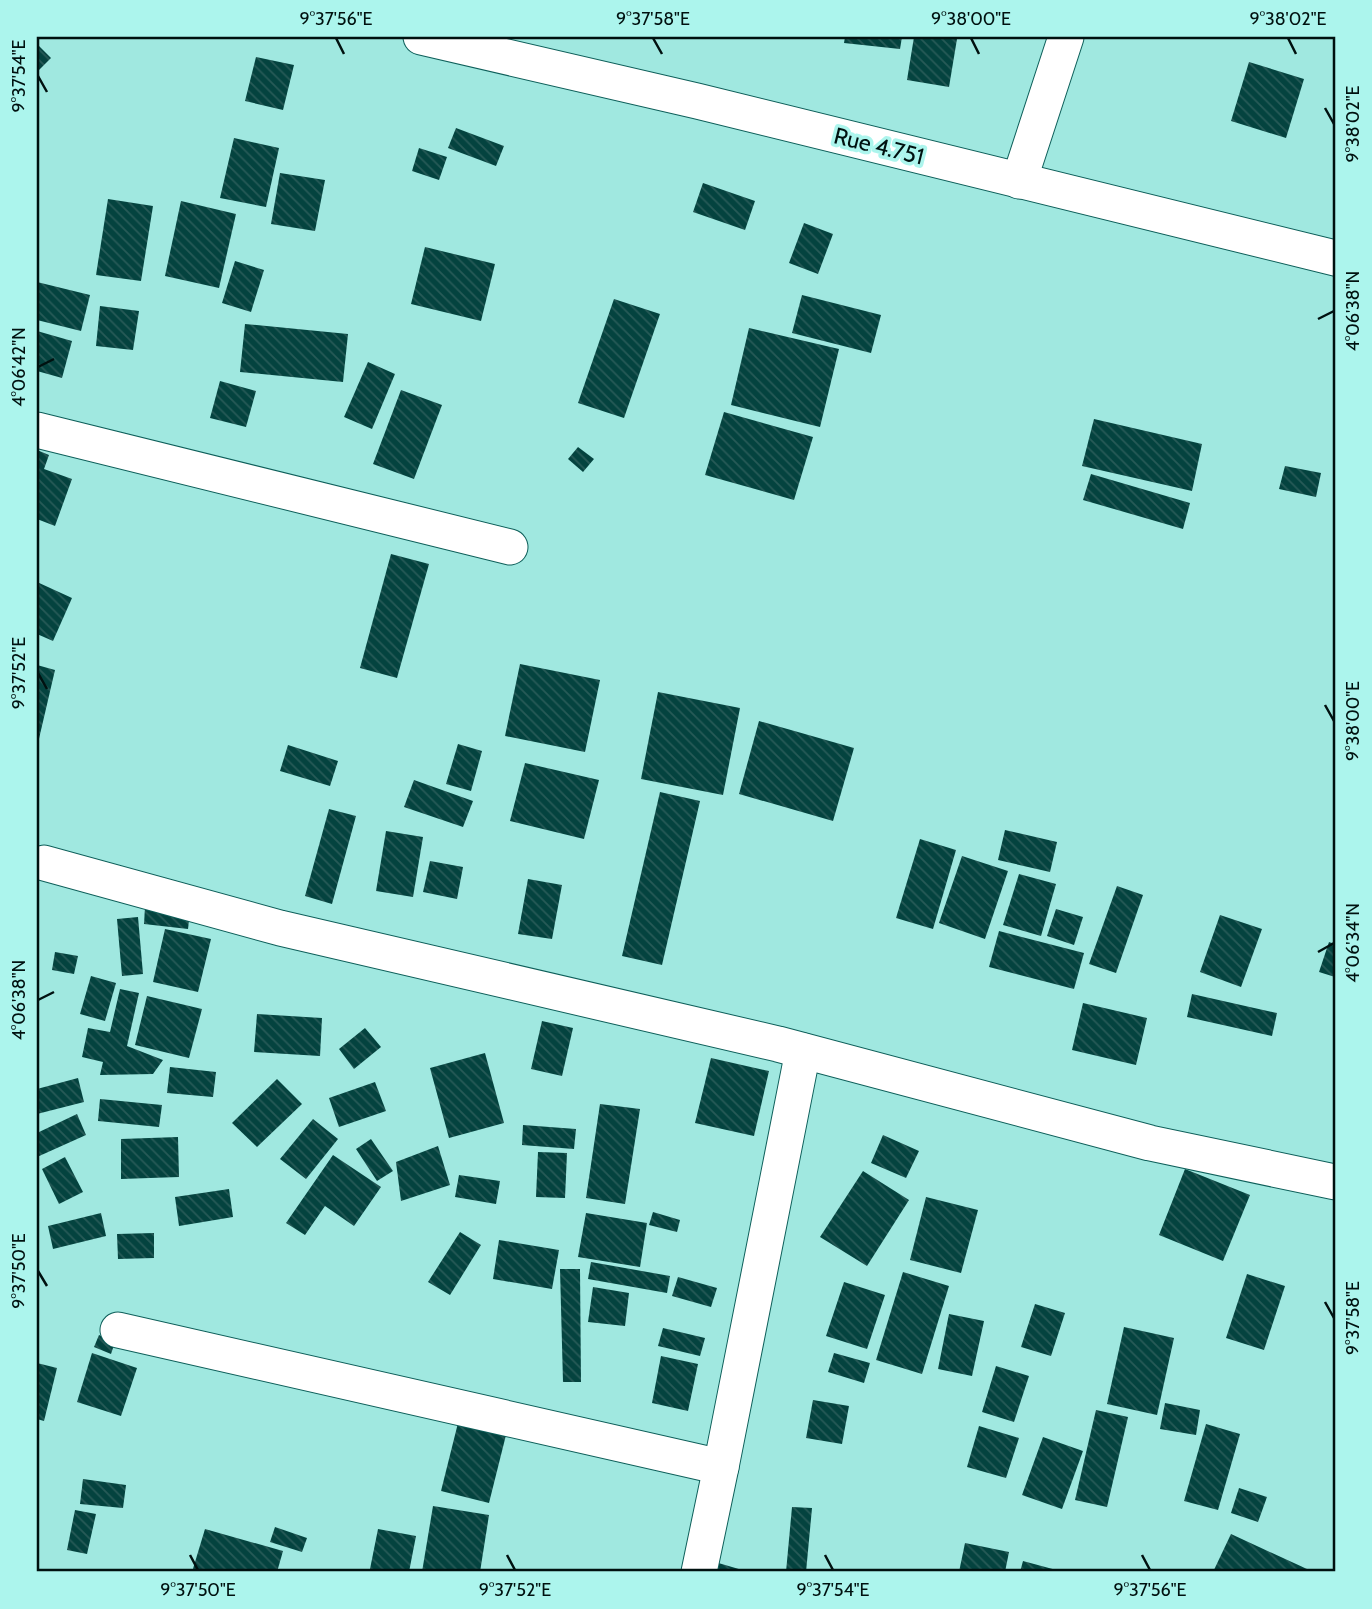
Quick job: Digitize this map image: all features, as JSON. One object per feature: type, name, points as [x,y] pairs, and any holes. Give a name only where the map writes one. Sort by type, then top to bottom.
[{"type":"street","name":"Rue 4.751","points":[[421,37],[697,101],[1335,258]]},
{"type":"street","points":[[1019,181],[1066,37]]},
{"type":"street","points":[[37,430],[509,547]]},
{"type":"street","points":[[44,863],[280,928],[803,1051],[1150,1143],[1335,1182]]},
{"type":"street","points":[[699,1572],[803,1051]]},
{"type":"street","points":[[118,1331],[721,1467]]},
{"type":"building","points":[[845,37],[902,37],[900,49],[844,43]]},
{"type":"building","points":[[914,37],[957,39],[949,87],[907,80]]},
{"type":"building","points":[[37,44],[51,58],[37,72]]},
{"type":"building","points":[[256,57],[294,65],[283,110],[245,101]]},
{"type":"building","points":[[1249,62],[1304,79],[1286,138],[1231,121]]},
{"type":"building","points":[[456,128],[504,146],[496,166],[448,148]]},
{"type":"building","points":[[234,138],[279,148],[266,207],[220,198]]},
{"type":"building","points":[[419,148],[447,157],[439,180],[412,171]]},
{"type":"building","points":[[280,173],[325,180],[315,231],[271,224]]},
{"type":"building","points":[[703,183],[755,201],[745,230],[693,212]]},
{"type":"building","points":[[108,199],[153,206],[141,281],[96,275]]},
{"type":"building","points":[[181,201],[236,214],[219,288],[165,276]]},
{"type":"building","points":[[804,223],[833,234],[818,274],[789,263]]},
{"type":"building","points":[[425,247],[495,264],[481,321],[411,304]]},
{"type":"building","points":[[235,261],[264,270],[251,312],[222,303]]},
{"type":"building","points":[[37,282],[90,295],[81,331],[37,320]]},
{"type":"building","points":[[802,295],[881,315],[871,353],[792,333]]},
{"type":"building","points":[[614,299],[660,314],[624,418],[578,403]]},
{"type":"building","points":[[100,306],[139,311],[133,350],[96,346]]},
{"type":"building","points":[[245,324],[348,334],[343,382],[240,372]]},
{"type":"building","points":[[749,328],[839,349],[820,427],[731,405]]},
{"type":"building","points":[[37,331],[72,341],[62,378],[37,371]]},
{"type":"building","points":[[368,362],[395,374],[372,429],[344,417]]},
{"type":"building","points":[[220,381],[256,391],[246,427],[210,418]]},
{"type":"building","points":[[401,390],[442,405],[414,479],[373,464]]},
{"type":"building","points":[[724,412],[813,437],[794,500],[705,475]]},
{"type":"building","points":[[1094,419],[1202,444],[1192,491],[1082,466]]},
{"type":"building","points":[[578,447],[594,459],[583,472],[568,459]]},
{"type":"building","points":[[37,450],[49,455],[44,469],[72,479],[55,526],[37,519]]},
{"type":"building","points":[[1285,466],[1321,473],[1316,497],[1279,489]]},
{"type":"building","points":[[1091,474],[1190,503],[1183,529],[1083,500]]},
{"type":"building","points":[[391,554],[429,564],[397,678],[360,668]]},
{"type":"building","points":[[37,582],[72,598],[53,641],[37,634]]},
{"type":"building","points":[[520,664],[600,680],[585,752],[505,736]]},
{"type":"building","points":[[37,665],[55,670],[38,743],[37,743]]},
{"type":"building","points":[[658,692],[740,708],[723,795],[641,779]]},
{"type":"building","points":[[759,721],[854,748],[833,821],[739,794]]},
{"type":"building","points":[[458,744],[482,751],[471,791],[446,784]]},
{"type":"building","points":[[288,745],[338,761],[330,786],[280,771]]},
{"type":"building","points":[[525,763],[599,780],[584,839],[510,821]]},
{"type":"building","points":[[414,780],[473,801],[463,827],[404,807]]},
{"type":"building","points":[[660,792],[700,801],[662,965],[622,956]]},
{"type":"building","points":[[329,809],[356,816],[332,904],[305,896]]},
{"type":"building","points":[[1005,830],[1057,842],[1050,872],[998,860]]},
{"type":"building","points":[[386,831],[423,837],[413,897],[376,891]]},
{"type":"building","points":[[920,839],[956,850],[933,929],[896,918]]},
{"type":"building","points":[[962,856],[1008,871],[985,939],[939,923]]},
{"type":"building","points":[[430,861],[463,867],[457,899],[423,892]]},
{"type":"building","points":[[1019,874],[1056,884],[1041,936],[1003,925]]},
{"type":"building","points":[[528,879],[562,885],[552,939],[518,934]]},
{"type":"building","points":[[1117,886],[1143,895],[1116,973],[1089,964]]},
{"type":"building","points":[[145,907],[190,912],[188,929],[144,924]]},
{"type":"building","points":[[1056,909],[1083,917],[1074,945],[1047,936]]},
{"type":"building","points":[[1220,915],[1262,929],[1241,987],[1200,972]]},
{"type":"building","points":[[138,917],[143,974],[122,976],[117,919]]},
{"type":"building","points":[[165,929],[211,939],[198,992],[153,982]]},
{"type":"building","points":[[999,931],[1084,953],[1074,989],[989,967]]},
{"type":"building","points":[[1329,942],[1335,944],[1335,977],[1319,972]]},
{"type":"building","points":[[55,952],[78,956],[74,974],[52,970]]},
{"type":"building","points":[[91,976],[116,983],[105,1021],[80,1014]]},
{"type":"building","points":[[120,989],[139,993],[127,1046],[163,1060],[153,1074],[100,1075],[103,1062],[82,1057],[88,1028],[110,1032]]},
{"type":"building","points":[[1192,994],[1277,1013],[1272,1036],[1187,1017]]},
{"type":"building","points":[[147,996],[202,1009],[189,1058],[135,1045]]},
{"type":"building","points":[[1083,1003],[1147,1018],[1136,1065],[1072,1050]]},
{"type":"building","points":[[257,1014],[322,1018],[320,1056],[254,1052]]},
{"type":"building","points":[[542,1021],[573,1028],[562,1076],[531,1069]]},
{"type":"building","points":[[365,1028],[381,1047],[354,1069],[339,1049]]},
{"type":"building","points":[[485,1053],[504,1123],[449,1138],[430,1068]]},
{"type":"building","points":[[711,1058],[769,1071],[754,1136],[695,1123]]},
{"type":"building","points":[[170,1067],[216,1072],[213,1097],[167,1093]]},
{"type":"building","points":[[78,1078],[84,1102],[37,1114],[37,1089]]},
{"type":"building","points":[[277,1079],[302,1104],[257,1147],[232,1123]]},
{"type":"building","points":[[375,1082],[386,1111],[339,1127],[329,1098]]},
{"type":"building","points":[[100,1099],[162,1105],[159,1127],[98,1121]]},
{"type":"building","points":[[600,1104],[640,1109],[625,1204],[586,1198]]},
{"type":"building","points":[[77,1114],[86,1135],[37,1157],[37,1133]]},
{"type":"building","points":[[313,1119],[338,1139],[306,1179],[280,1159]]},
{"type":"building","points":[[523,1125],[576,1129],[574,1149],[522,1145]]},
{"type":"building","points":[[883,1135],[919,1151],[906,1178],[871,1163]]},
{"type":"building","points":[[178,1137],[179,1177],[121,1179],[121,1139]]},
{"type":"building","points":[[371,1139],[393,1171],[377,1181],[356,1149]]},
{"type":"building","points":[[438,1146],[450,1185],[401,1201],[396,1162]]},
{"type":"building","points":[[538,1152],[567,1153],[565,1198],[536,1197]]},
{"type":"building","points":[[333,1155],[381,1187],[354,1226],[325,1206],[305,1235],[286,1223]]},
{"type":"building","points":[[65,1157],[83,1192],[59,1204],[42,1169]]},
{"type":"building","points":[[1185,1169],[1250,1195],[1223,1261],[1159,1235]]},
{"type":"building","points":[[863,1171],[909,1200],[867,1266],[820,1237]]},
{"type":"building","points":[[459,1175],[500,1181],[496,1204],[455,1197]]},
{"type":"building","points":[[229,1189],[233,1217],[179,1226],[175,1197]]},
{"type":"building","points":[[926,1197],[978,1210],[961,1273],[910,1260]]},
{"type":"building","points":[[653,1212],[680,1220],[677,1232],[649,1225]]},
{"type":"building","points":[[101,1213],[106,1236],[53,1249],[48,1226]]},
{"type":"building","points":[[586,1213],[647,1223],[640,1267],[578,1257]]},
{"type":"building","points":[[460,1232],[481,1245],[450,1295],[428,1282]]},
{"type":"building","points":[[154,1233],[154,1258],[118,1259],[117,1234]]},
{"type":"building","points":[[499,1240],[559,1250],[552,1289],[493,1279]]},
{"type":"building","points":[[591,1262],[670,1276],[667,1293],[588,1279]]},
{"type":"building","points":[[560,1269],[580,1269],[581,1382],[563,1382]]},
{"type":"building","points":[[903,1272],[949,1286],[922,1374],[876,1360]]},
{"type":"building","points":[[1247,1274],[1285,1286],[1264,1350],[1226,1338]]},
{"type":"building","points":[[678,1277],[717,1288],[711,1307],[672,1296]]},
{"type":"building","points":[[844,1282],[885,1295],[867,1349],[826,1336]]},
{"type":"building","points":[[593,1287],[629,1293],[625,1326],[588,1322]]},
{"type":"building","points":[[1035,1304],[1065,1313],[1051,1356],[1021,1347]]},
{"type":"building","points":[[949,1314],[984,1321],[972,1376],[938,1369]]},
{"type":"building","points":[[1124,1327],[1174,1338],[1157,1415],[1107,1404]]},
{"type":"building","points":[[663,1328],[705,1338],[700,1356],[658,1346]]},
{"type":"building","points":[[99,1335],[115,1342],[111,1354],[94,1347]]},
{"type":"building","points":[[92,1353],[137,1368],[121,1416],[77,1402]]},
{"type":"building","points":[[834,1353],[870,1363],[864,1383],[828,1372]]},
{"type":"building","points":[[661,1356],[698,1364],[688,1411],[652,1403]]},
{"type":"building","points":[[37,1363],[57,1368],[44,1421],[37,1419]]},
{"type":"building","points":[[996,1366],[1029,1376],[1014,1422],[982,1412]]},
{"type":"building","points":[[813,1400],[849,1406],[842,1444],[806,1438]]},
{"type":"building","points":[[1165,1403],[1200,1410],[1196,1435],[1160,1429]]},
{"type":"building","points":[[1096,1410],[1128,1417],[1107,1507],[1075,1500]]},
{"type":"building","points":[[459,1419],[507,1431],[489,1503],[441,1491]]},
{"type":"building","points":[[1206,1424],[1240,1434],[1218,1510],[1184,1501]]},
{"type":"building","points":[[979,1426],[1019,1438],[1006,1478],[967,1467]]},
{"type":"building","points":[[1043,1437],[1083,1451],[1062,1509],[1022,1495]]},
{"type":"building","points":[[83,1479],[126,1485],[123,1508],[80,1504]]},
{"type":"building","points":[[1239,1488],[1267,1497],[1258,1522],[1231,1513]]},
{"type":"building","points":[[433,1506],[489,1515],[480,1572],[422,1572]]},
{"type":"building","points":[[792,1507],[812,1508],[806,1572],[786,1572]]},
{"type":"building","points":[[75,1510],[96,1514],[87,1554],[67,1550]]},
{"type":"building","points":[[275,1527],[307,1538],[302,1552],[270,1542]]},
{"type":"building","points":[[205,1529],[283,1551],[277,1572],[192,1572]]},
{"type":"building","points":[[378,1529],[416,1536],[409,1572],[370,1569]]},
{"type":"building","points":[[1231,1534],[1307,1569],[1306,1572],[1213,1572]]},
{"type":"building","points":[[965,1543],[1009,1552],[1005,1572],[959,1572]]},
{"type":"building","points":[[1023,1561],[1060,1571],[1060,1572],[1020,1572]]},
{"type":"building","points":[[715,1562],[749,1572],[712,1572]]}]
